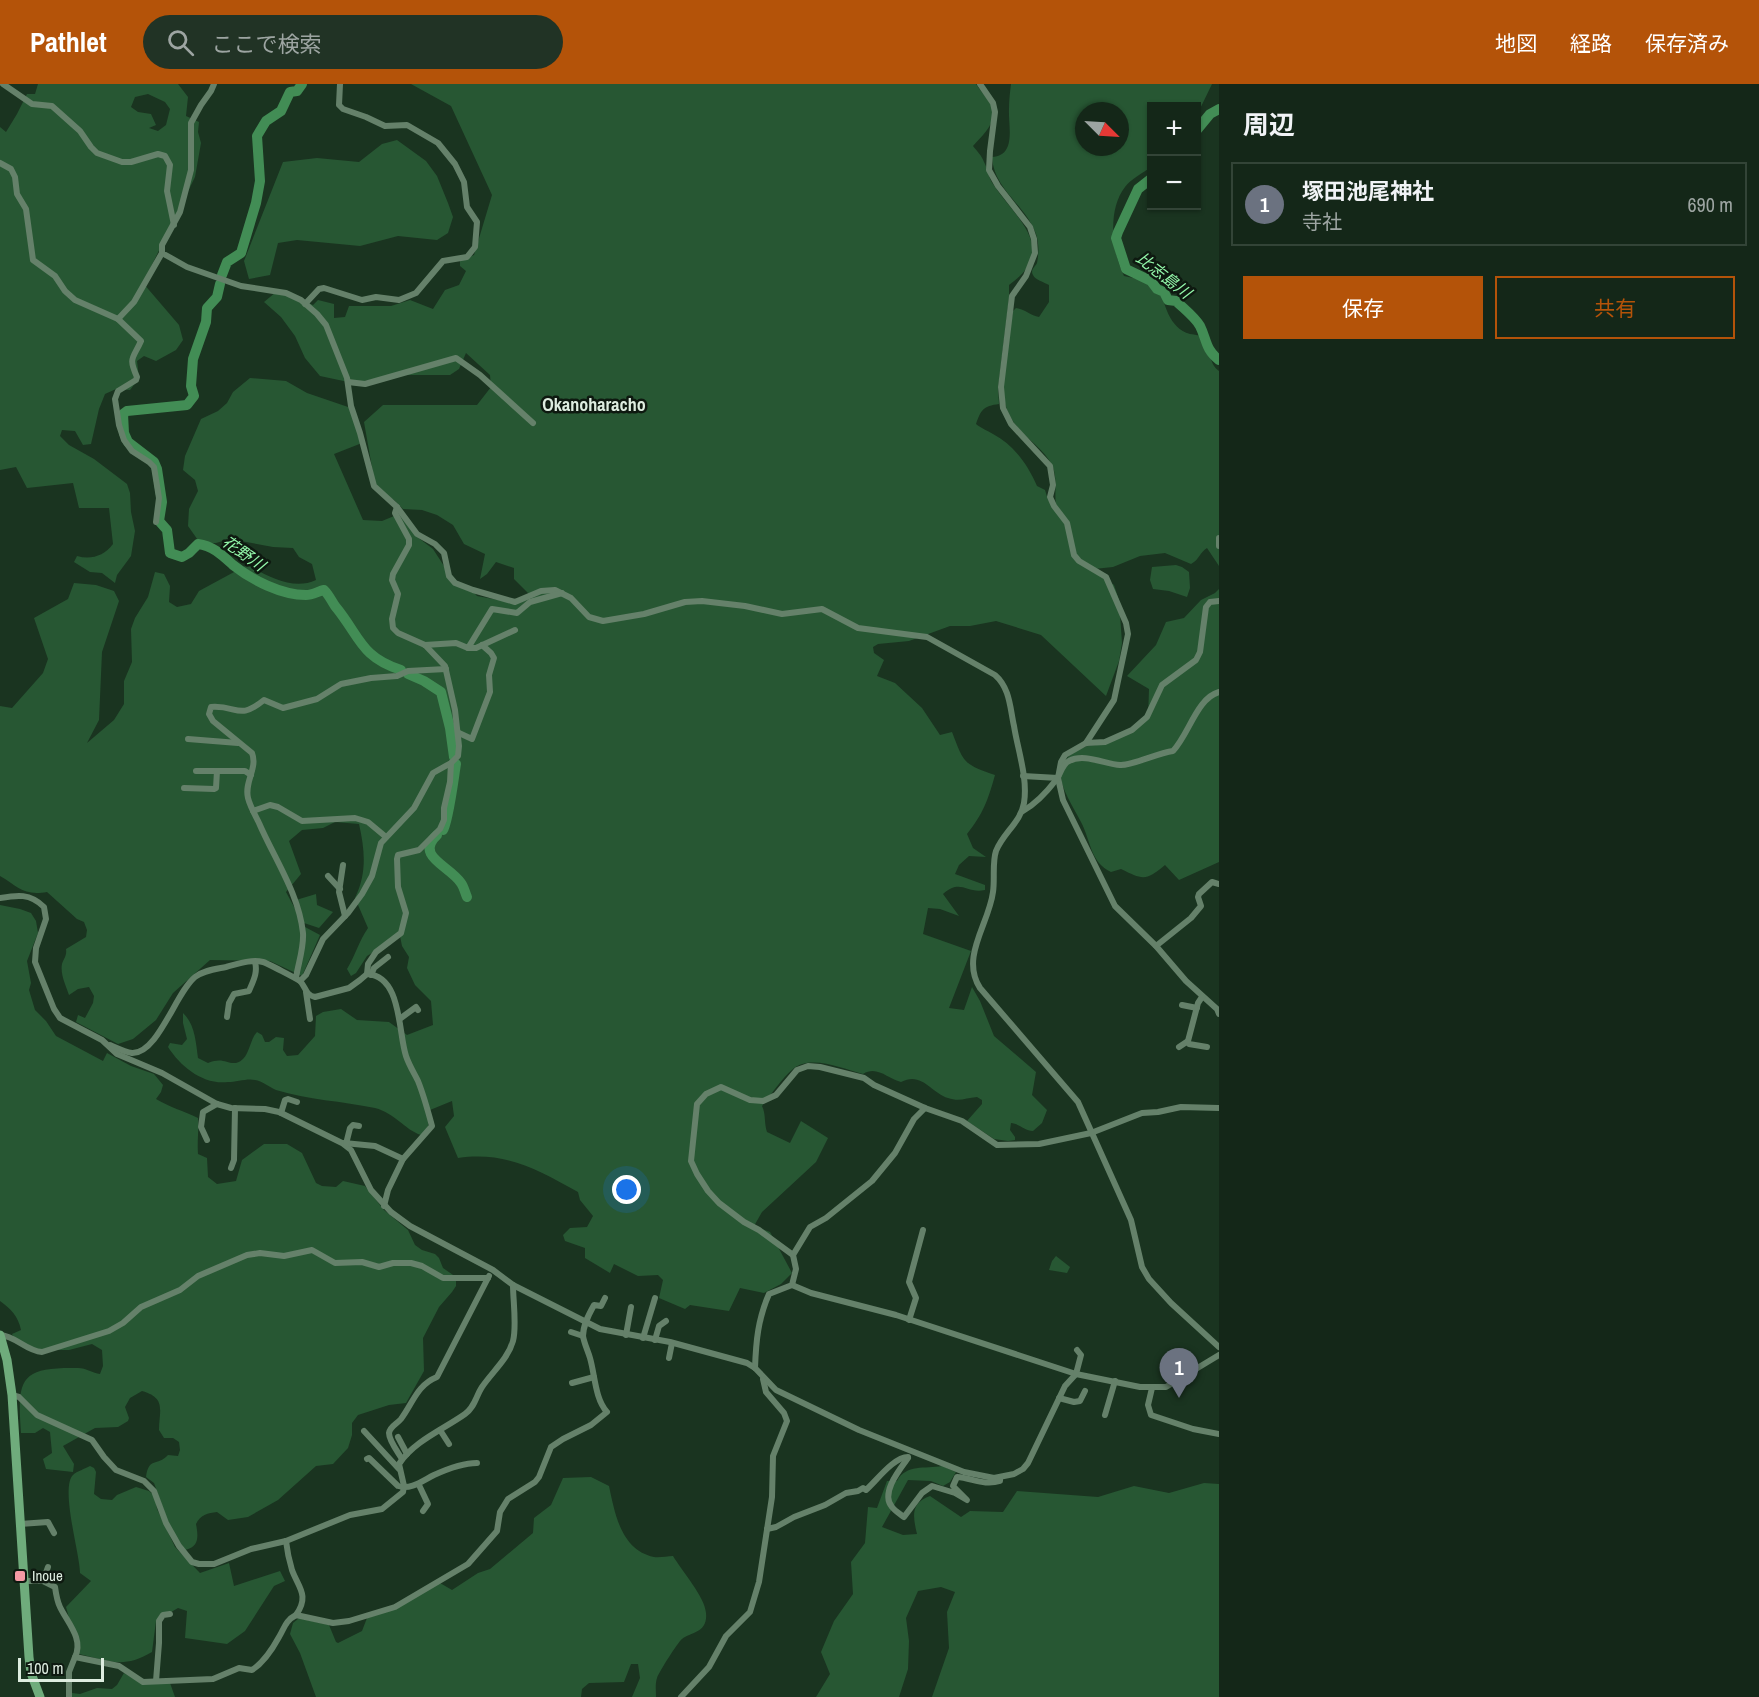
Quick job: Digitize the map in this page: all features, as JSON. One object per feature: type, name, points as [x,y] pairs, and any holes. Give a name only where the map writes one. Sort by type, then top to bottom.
[{"type":"main road","points":[[0,1335],[6,1354],[12,1395],[29,1657],[40,1697]]},
{"type":"street","points":[[3,84],[32,104],[52,106],[80,131],[98,153],[122,162],[131,162],[158,154],[165,156],[170,165],[166,190],[174,226]]},
{"type":"street","points":[[118,319],[134,302],[162,253],[162,245],[180,212],[192,165],[191,123],[214,84]]},
{"type":"street","points":[[305,304],[324,288],[362,300],[383,297],[394,300],[409,297],[417,293],[443,261],[467,257],[475,247],[477,222],[469,212],[464,182],[449,155],[438,143],[407,125],[385,126],[343,109],[339,105],[340,84]]},
{"type":"street","points":[[980,84],[993,103],[996,112],[989,170],[998,186],[1030,227],[1034,239],[1035,254],[1026,276],[1011,296],[1001,387],[1003,408],[1011,424],[1050,466],[1053,485],[1050,497],[1067,523],[1074,555],[1079,561],[1106,577],[1126,622],[1128,634],[1114,700],[1086,743]]},
{"type":"street","points":[[0,163],[11,169],[15,177],[17,194],[26,209],[33,260],[54,276],[75,300],[118,319],[141,341],[130,363],[137,377],[136,380],[118,391],[115,399],[119,425],[128,446],[154,467],[159,498],[156,522]]},
{"type":"street","points":[[162,253],[181,264],[210,275],[258,290],[286,293],[305,304],[326,325],[348,382],[351,406],[374,486],[397,507],[417,534],[435,544],[444,553],[449,576],[455,583],[514,602],[541,591],[563,592],[574,600],[584,614],[597,620],[644,614],[685,602],[702,602],[745,606],[782,614],[822,609],[858,628],[927,638],[995,675],[1002,682],[1008,696],[1023,776],[1025,801],[1023,811]]},
{"type":"street","points":[[348,382],[365,384],[456,358],[480,375],[533,423]]},
{"type":"street","points":[[298,980],[306,975],[323,939],[362,894],[372,876],[381,843],[414,808],[433,773],[451,763],[458,756],[459,733],[446,669],[425,645],[398,633],[393,628],[392,619],[398,594],[392,580],[393,574],[409,544],[409,539],[395,513],[397,507]]},
{"type":"street","points":[[1219,538],[1219,546]]},
{"type":"street","points":[[468,648],[492,609],[517,613],[530,602],[563,592]]},
{"type":"street","points":[[1219,601],[1210,602],[1206,607],[1200,652],[1196,660],[1162,685],[1147,717],[1132,730],[1105,742],[1086,743],[1065,755],[1058,778],[1063,800],[1115,906],[1156,946],[1186,981],[1217,1009],[1219,1014]]},
{"type":"street","points":[[425,645],[456,643],[468,648],[482,645],[516,630]]},
{"type":"street","points":[[459,733],[472,739],[490,692],[489,675],[494,658],[482,645]]},
{"type":"street","points":[[298,980],[303,936],[299,913],[277,858],[269,847],[253,811],[247,789],[255,760],[252,753],[213,721],[210,714],[211,707],[223,706],[245,712],[264,700],[283,708],[317,699],[341,684],[397,676],[408,671],[446,669]]},
{"type":"street","points":[[1219,692],[1213,693],[1202,704],[1184,738],[1173,751],[1163,752],[1126,765],[1081,758],[1070,760],[1040,800],[1023,811],[996,850],[993,893],[974,953],[973,975],[980,988],[1075,1098],[1131,1220],[1146,1274],[1171,1303],[1219,1347]]},
{"type":"street","points":[[188,739],[239,744]]},
{"type":"street","points":[[369,974],[368,964],[376,952],[400,933],[405,923],[406,914],[398,887],[398,855],[419,850],[440,829],[444,820],[451,763]]},
{"type":"street","points":[[196,771],[246,771],[251,775]]},
{"type":"street","points":[[184,788],[216,788],[217,771]]},
{"type":"street","points":[[1023,776],[1058,778]]},
{"type":"street","points":[[253,811],[270,805],[302,820],[355,818],[368,822],[386,837]]},
{"type":"street","points":[[343,866],[340,889],[345,916]]},
{"type":"street","points":[[328,876],[340,889]]},
{"type":"street","points":[[1156,946],[1191,918],[1202,906],[1199,894],[1212,882],[1219,884]]},
{"type":"street","points":[[0,898],[25,896],[44,907],[46,919],[36,948],[35,962],[57,1014],[65,1021],[110,1045],[132,1053],[139,1051],[157,1038],[179,997],[193,978],[207,971],[247,962],[262,962],[298,980],[311,997],[315,997],[349,988],[388,957]]},
{"type":"street","points":[[227,1017],[227,1008],[234,994],[249,991],[256,976],[255,962]]},
{"type":"street","points":[[369,974],[379,977],[387,986],[399,1012],[406,1055],[418,1082],[432,1126],[403,1159],[388,1190],[384,1206]]},
{"type":"street","points":[[306,992],[310,1019]]},
{"type":"street","points":[[1179,1047],[1188,1041],[1202,997]]},
{"type":"street","points":[[1182,1005],[1197,1008]]},
{"type":"street","points":[[400,1018],[412,1008],[416,1007],[418,1010]]},
{"type":"street","points":[[1188,1041],[1190,1044],[1207,1047]]},
{"type":"street","points":[[110,1045],[117,1054],[162,1073],[217,1104],[281,1113],[344,1143],[351,1150],[371,1190],[384,1206],[410,1226],[585,1323],[600,1329],[672,1343],[740,1361],[755,1368],[776,1390],[909,1455],[984,1477],[1000,1477],[1019,1471],[1028,1463],[1068,1381],[1076,1374],[1082,1359],[1077,1350]]},
{"type":"street","points":[[792,1286],[796,1269],[793,1255],[719,1203],[696,1174],[691,1161],[695,1114],[701,1098],[713,1089],[722,1087],[750,1100],[763,1101],[776,1095],[797,1070],[808,1066],[855,1075],[925,1108],[962,1121],[997,1145],[1039,1144],[1092,1134],[1142,1113],[1180,1107],[1219,1108]]},
{"type":"street","points":[[281,1113],[285,1100],[297,1102]]},
{"type":"street","points":[[207,1140],[201,1127],[203,1112],[217,1104]]},
{"type":"street","points":[[231,1168],[234,1160],[235,1108]]},
{"type":"street","points":[[793,1255],[810,1227],[826,1218],[872,1181],[895,1153],[914,1119],[925,1108]]},
{"type":"street","points":[[344,1143],[350,1128],[353,1125],[359,1126]]},
{"type":"street","points":[[344,1143],[375,1146],[403,1159]]},
{"type":"street","points":[[909,1320],[916,1298],[909,1282],[923,1230]]},
{"type":"street","points":[[0,1335],[9,1335],[35,1351],[42,1352],[109,1331],[123,1323],[141,1307],[174,1293],[198,1276],[253,1254],[284,1256],[312,1250],[335,1263],[362,1262],[379,1267],[393,1263],[411,1263],[422,1266],[443,1278],[489,1278]]},
{"type":"street","points":[[404,1456],[389,1436],[390,1430],[401,1419],[418,1390],[425,1383],[437,1377],[493,1270]]},
{"type":"street","points":[[12,1395],[19,1397],[38,1415],[92,1440],[109,1464],[123,1474],[144,1481],[154,1491],[166,1523],[179,1546],[192,1562],[214,1564],[251,1549],[286,1541],[350,1515],[382,1509],[397,1499],[404,1488],[399,1464],[404,1456],[468,1413],[480,1389],[507,1354],[513,1340],[513,1285]]},
{"type":"street","points":[[755,1368],[758,1326],[769,1294],[792,1286],[909,1320],[1076,1374],[1152,1388],[1172,1385],[1219,1355]]},
{"type":"street","points":[[296,1615],[333,1623],[349,1621],[395,1607],[468,1564],[489,1543],[498,1531],[500,1512],[508,1499],[535,1482],[551,1447],[563,1438],[591,1425],[607,1412],[594,1377],[583,1336],[585,1323],[594,1305],[601,1306],[605,1298]]},
{"type":"street","points":[[643,1338],[655,1298]]},
{"type":"street","points":[[626,1335],[631,1307]]},
{"type":"street","points":[[655,1340],[659,1326],[666,1321]]},
{"type":"street","points":[[571,1332],[583,1336]]},
{"type":"street","points":[[669,1358],[672,1343]]},
{"type":"street","points":[[572,1383],[594,1377]]},
{"type":"street","points":[[681,1697],[708,1667],[726,1636],[750,1612],[759,1582],[772,1497],[773,1456],[787,1421],[784,1413],[766,1392],[762,1377]]},
{"type":"street","points":[[1105,1415],[1115,1381]]},
{"type":"street","points":[[1152,1388],[1148,1405],[1151,1415],[1193,1429],[1219,1434]]},
{"type":"street","points":[[1059,1398],[1074,1402],[1080,1401],[1085,1390]]},
{"type":"street","points":[[440,1430],[449,1444]]},
{"type":"street","points":[[364,1431],[400,1469]]},
{"type":"street","points":[[398,1437],[404,1456]]},
{"type":"street","points":[[909,1455],[901,1466],[889,1493],[892,1507],[904,1517],[922,1493],[932,1486],[955,1493],[967,1500],[954,1488],[957,1477],[979,1484],[997,1483],[1000,1477]]},
{"type":"street","points":[[767,1529],[772,1529],[794,1517],[818,1509],[846,1493],[863,1488],[866,1490],[893,1464],[909,1455]]},
{"type":"street","points":[[367,1459],[369,1458],[398,1486],[404,1488],[420,1485],[435,1475],[477,1463]]},
{"type":"street","points":[[420,1485],[428,1504],[423,1511]]},
{"type":"street","points":[[20,1524],[48,1522],[54,1533]]},
{"type":"street","points":[[75,1657],[119,1666],[143,1682],[213,1679],[239,1668],[252,1670],[260,1665],[288,1619],[296,1615],[301,1606],[302,1590],[291,1568],[286,1541]]},
{"type":"street","points":[[43,1581],[48,1568]]},
{"type":"street","points":[[25,1581],[43,1581],[55,1587],[59,1606],[69,1621],[78,1644],[69,1672],[69,1697]]},
{"type":"street","points":[[156,1681],[159,1622],[163,1615],[170,1614]]},
{"type":"green space","points":[[38,84],[178,84],[188,97],[186,116],[199,122],[198,132],[201,143],[195,177],[143,283],[179,325],[183,340],[176,350],[156,361],[144,356],[137,361],[139,378],[130,390],[116,389],[105,394],[91,444],[83,445],[75,431],[62,430],[60,436],[69,445],[94,459],[127,484],[135,531],[131,556],[117,575],[115,583],[102,573],[90,572],[74,562],[77,556],[92,557],[101,554],[113,544],[109,508],[79,508],[73,483],[27,488],[16,467],[0,470],[0,127],[6,132],[27,94],[35,94]],"holes":[[[148,94],[165,102],[170,109],[166,125],[158,131],[149,128],[156,125],[151,114],[138,112],[131,107],[135,97]]]},
{"type":"green space","points":[[411,84],[976,84],[991,104],[993,116],[989,127],[973,146],[982,158],[993,184],[1022,222],[1029,234],[1032,246],[1031,259],[1024,272],[1009,285],[998,388],[999,404],[983,410],[976,424],[1014,450],[1025,463],[1037,486],[1045,490],[1048,500],[1056,505],[1055,475],[1052,465],[1014,422],[1005,403],[1003,392],[1005,357],[1013,311],[1016,308],[1039,317],[1049,302],[1049,285],[1034,277],[1032,273],[1038,256],[1036,234],[1025,214],[998,179],[994,169],[992,157],[1005,151],[1010,139],[1011,84],[1212,84],[1201,107],[1201,102],[1147,102],[1147,170],[1128,184],[1119,196],[1113,231],[1114,243],[1124,276],[1138,279],[1146,276],[1160,286],[1172,321],[1183,331],[1205,337],[1211,359],[1219,371],[1219,566],[1207,548],[1191,564],[1165,553],[1140,556],[1113,567],[1094,569],[1114,585],[1119,600],[1122,643],[1119,661],[1106,696],[1041,635],[996,621],[970,626],[950,626],[909,641],[878,644],[873,647],[874,653],[884,660],[877,676],[895,683],[922,708],[940,735],[952,732],[962,756],[970,765],[995,775],[984,806],[967,834],[973,848],[986,857],[969,856],[959,865],[955,874],[985,885],[985,890],[959,887],[949,889],[943,894],[959,916],[940,909],[928,908],[923,934],[971,951],[949,1008],[964,1010],[972,987],[994,1036],[1036,1072],[1032,1095],[1047,1110],[1042,1123],[1033,1131],[1011,1123],[1010,1130],[1015,1140],[994,1139],[967,1121],[982,1104],[982,1100],[977,1097],[952,1099],[915,1079],[901,1082],[878,1072],[863,1074],[827,1064],[809,1063],[793,1069],[762,1106],[767,1132],[790,1143],[801,1121],[828,1138],[816,1162],[762,1212],[754,1226],[770,1232],[792,1273],[781,1284],[764,1293],[740,1288],[729,1311],[690,1305],[685,1309],[659,1298],[663,1280],[658,1275],[638,1276],[614,1264],[610,1273],[585,1258],[585,1248],[565,1241],[563,1235],[570,1228],[587,1227],[593,1216],[580,1200],[578,1192],[549,1176],[507,1160],[491,1157],[458,1158],[445,1127],[454,1116],[452,1101],[430,1110],[428,1127],[421,1135],[382,1110],[375,1108],[288,1093],[252,1080],[210,1081],[186,1068],[173,1054],[168,1047],[170,1043],[182,1045],[187,1039],[183,1013],[187,1017],[196,1040],[198,1058],[208,1063],[241,1061],[247,1054],[257,1032],[262,1035],[265,1042],[276,1037],[284,1038],[283,1050],[287,1056],[298,1055],[315,1036],[316,1016],[323,1012],[341,1009],[357,1020],[389,1022],[407,1035],[433,1025],[431,1001],[415,985],[407,968],[409,957],[402,946],[400,936],[367,956],[356,973],[351,976],[347,969],[368,928],[355,898],[362,880],[364,862],[359,824],[335,822],[323,828],[302,830],[289,841],[301,874],[286,892],[305,927],[320,935],[302,976],[270,961],[210,960],[173,993],[156,1020],[133,1039],[118,1044],[76,1022],[78,1015],[85,1018],[94,996],[89,987],[78,989],[69,995],[64,980],[62,964],[66,949],[86,937],[87,930],[84,922],[77,919],[47,892],[27,892],[0,876],[0,706],[12,708],[43,673],[48,659],[34,618],[68,599],[74,583],[96,585],[114,591],[119,601],[102,652],[99,720],[87,743],[114,720],[124,704],[124,681],[132,662],[131,629],[148,597],[155,572],[164,574],[170,586],[169,602],[177,607],[191,604],[199,591],[247,565],[290,583],[307,583],[316,580],[312,564],[299,557],[293,548],[273,547],[230,539],[216,543],[200,543],[188,526],[189,509],[198,491],[195,480],[183,470],[185,456],[201,419],[218,411],[227,403],[233,392],[250,378],[286,381],[307,393],[351,408],[362,443],[334,454],[363,520],[382,521],[399,514],[416,536],[433,549],[457,581],[477,596],[504,601],[531,596],[514,579],[514,568],[496,562],[480,579],[485,554],[464,544],[453,525],[437,515],[422,510],[403,509],[394,500],[376,490],[364,422],[383,405],[477,405],[491,387],[490,375],[466,353],[459,369],[450,375],[397,375],[353,383],[320,376],[305,358],[295,336],[281,317],[264,302],[276,292],[290,295],[313,305],[318,300],[334,304],[334,318],[345,317],[349,306],[391,306],[410,300],[433,309],[445,290],[459,285],[466,271],[460,266],[460,261],[474,255],[492,195],[451,106]]},
{"type":"green space","points":[[397,140],[426,161],[437,176],[453,217],[448,233],[437,240],[398,236],[360,246],[297,240],[278,243],[270,275],[249,279],[244,261],[283,162],[317,158],[359,162],[382,144]]},
{"type":"green space","points":[[1176,565],[1189,572],[1190,588],[1187,597],[1153,589],[1150,580],[1152,567]]},
{"type":"green space","points":[[1219,589],[1219,862],[1179,880],[1165,865],[1153,874],[1144,877],[1121,869],[1111,872],[1104,868],[1095,857],[1064,790],[1061,771],[1064,762],[1072,754],[1085,747],[1109,742],[1148,719],[1149,689],[1127,676],[1156,645],[1166,622],[1184,618],[1201,600]]},
{"type":"green space","points":[[316,894],[317,905],[333,912],[319,928],[304,923],[296,900]]},
{"type":"green space","points":[[0,905],[31,913],[36,921],[38,933],[27,961],[31,983],[29,990],[35,1010],[56,1036],[103,1061],[107,1053],[131,1066],[154,1074],[163,1085],[156,1099],[198,1118],[198,1154],[207,1158],[208,1177],[217,1184],[236,1181],[242,1160],[264,1144],[287,1144],[302,1153],[316,1183],[336,1187],[343,1181],[365,1186],[384,1210],[408,1230],[415,1245],[435,1254],[443,1268],[456,1277],[456,1286],[439,1307],[423,1338],[424,1371],[406,1403],[389,1405],[358,1415],[352,1423],[352,1435],[348,1448],[333,1464],[316,1466],[278,1500],[248,1517],[228,1520],[217,1512],[202,1517],[196,1524],[196,1543],[185,1550],[170,1527],[154,1483],[146,1477],[151,1464],[168,1455],[178,1456],[180,1450],[179,1442],[173,1438],[164,1438],[159,1430],[160,1406],[155,1397],[142,1391],[130,1398],[125,1407],[128,1421],[118,1427],[95,1428],[63,1446],[74,1464],[73,1472],[46,1469],[43,1459],[52,1453],[50,1432],[43,1428],[35,1433],[21,1433],[22,1388],[33,1374],[59,1368],[78,1368],[100,1374],[103,1366],[102,1350],[92,1344],[69,1350],[37,1350],[14,1338],[12,1334],[21,1330],[20,1325],[14,1313],[0,1301]]},
{"type":"green space","points":[[1056,1256],[1070,1267],[1067,1273],[1049,1270]]},
{"type":"green space","points":[[90,1466],[96,1472],[94,1494],[101,1499],[112,1500],[117,1495],[136,1487],[149,1491],[155,1496],[157,1509],[175,1547],[200,1573],[229,1563],[234,1586],[280,1571],[285,1581],[274,1586],[245,1631],[227,1644],[185,1638],[187,1611],[178,1608],[156,1621],[152,1652],[142,1657],[116,1662],[79,1654],[66,1607],[91,1581],[80,1573],[69,1493],[73,1475]]},
{"type":"green space","points":[[942,1466],[956,1472],[950,1482],[943,1486],[931,1481],[908,1480],[882,1527],[903,1535],[917,1534],[914,1516],[916,1507],[919,1502],[930,1496],[961,1517],[970,1511],[1003,1512],[1017,1491],[1098,1497],[1134,1486],[1169,1493],[1204,1483],[1219,1484],[1219,1697],[932,1697],[949,1648],[947,1612],[955,1592],[941,1587],[918,1591],[906,1618],[909,1641],[908,1669],[899,1697],[816,1697],[830,1674],[821,1652],[834,1621],[853,1594],[851,1562],[865,1543],[868,1507],[877,1508],[887,1481],[897,1481],[905,1472],[916,1468]]},
{"type":"green space","points":[[591,1477],[609,1486],[621,1529],[634,1547],[654,1557],[673,1556],[705,1607],[706,1620],[702,1628],[680,1641],[658,1675],[656,1697],[632,1697],[640,1678],[638,1664],[631,1664],[624,1682],[589,1683],[582,1689],[581,1697],[316,1697],[300,1653],[290,1634],[293,1623],[299,1618],[329,1625],[338,1643],[362,1631],[367,1618],[440,1583],[452,1590],[478,1573],[490,1569],[533,1533],[534,1518],[551,1505],[563,1478]]},
{"type":"green space","points":[[124,1673],[141,1683],[170,1683],[175,1697],[71,1697],[72,1693],[80,1694],[97,1688],[112,1689]]},
{"type":"waterway","name":"花野川","points":[[222,275],[227,262],[241,253],[256,203],[260,181],[257,136],[266,121],[281,111],[290,92],[297,91],[302,84]]},
{"type":"waterway","name":"比志島川","points":[[1201,125],[1210,114],[1219,109]]},
{"type":"waterway","name":"比志島川","points":[[1147,182],[1138,189],[1116,238],[1126,269],[1151,281],[1157,289],[1164,292],[1168,300],[1176,301],[1192,316],[1200,326],[1209,348],[1219,360]]},
{"type":"waterway","name":"花野川","points":[[220,284],[217,297],[207,308],[206,322],[193,359],[191,386],[194,396],[187,405],[127,411],[123,414],[124,433],[128,442],[154,462],[157,469],[162,502],[159,521],[167,530],[170,553],[182,557],[198,544],[203,545],[267,586],[306,595],[324,590],[369,652],[387,665],[401,670]]},
{"type":"waterway","name":"花野川","points":[[408,674],[441,692],[454,757]]},
{"type":"waterway","name":"花野川","points":[[443,830],[449,810],[456,764]]},
{"type":"waterway","name":"花野川","points":[[437,835],[431,842],[432,855],[456,877],[467,897]]},
{"type":"place","name":"塚田池尾神社","points":[[1179,1398]]},
{"type":"place","name":"Inoue","points":[[20,1576]]},
{"type":"district","name":"Okanoharacho","points":[[594,405]]}]
